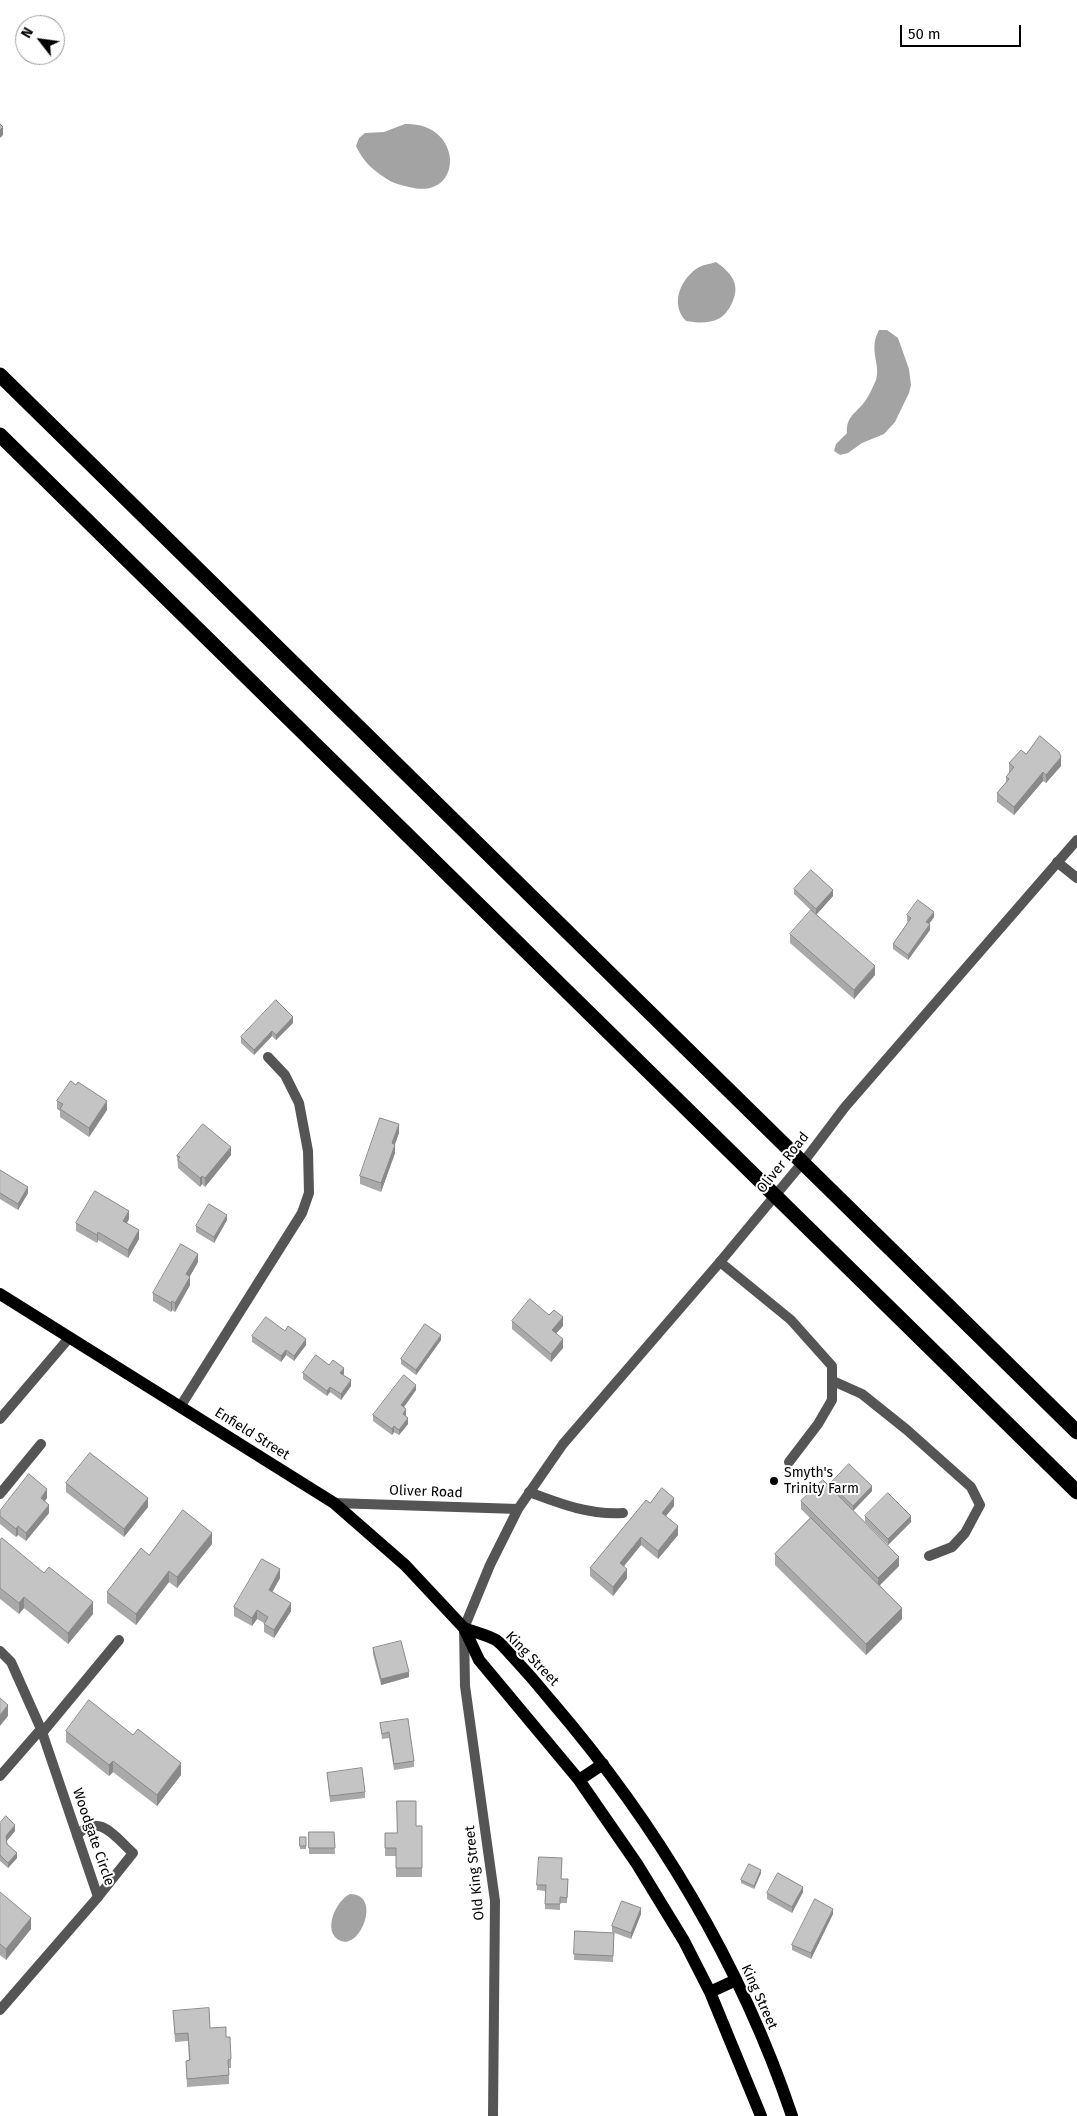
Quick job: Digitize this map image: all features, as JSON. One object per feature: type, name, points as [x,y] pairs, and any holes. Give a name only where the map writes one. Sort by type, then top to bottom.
[{"type":"highway","points":[[0,375],[1077,1432]]},
{"type":"highway","points":[[0,435],[1077,1492]]},
{"type":"main road","name":"Enfield Street","points":[[0,1294],[334,1503],[405,1565],[464,1628]]},
{"type":"main road","name":"King Street","points":[[464,1628],[497,1640],[531,1677],[603,1764],[661,1846],[706,1923],[736,1980],[782,2087],[792,2116]]},
{"type":"main road","points":[[464,1628],[479,1660],[579,1780],[642,1873],[684,1941],[710,1992],[761,2116]]},
{"type":"main road","points":[[579,1780],[603,1764]]},
{"type":"main road","points":[[710,1992],[736,1980]]},
{"type":"street","name":"Oliver Road","points":[[464,1628],[490,1565],[518,1509],[563,1444],[720,1262],[808,1156],[845,1107],[1077,840]]},
{"type":"street","points":[[1057,862],[1077,878]]},
{"type":"street","points":[[180,1407],[302,1213],[309,1193],[308,1151],[299,1103],[285,1075],[268,1057]]},
{"type":"street","points":[[720,1262],[791,1320],[832,1366],[832,1400],[818,1424],[789,1462]]},
{"type":"street","points":[[0,1419],[69,1338]]},
{"type":"street","points":[[833,1381],[862,1394],[907,1430],[971,1487],[980,1505],[965,1533],[952,1547],[928,1556]]},
{"type":"street","points":[[0,1494],[41,1444]]},
{"type":"street","points":[[529,1492],[587,1512],[624,1513]]},
{"type":"street","name":"Oliver Road","points":[[334,1503],[518,1509]]},
{"type":"street","name":"Old King Street","points":[[464,1628],[465,1686],[495,1901],[493,2116]]},
{"type":"street","points":[[0,1776],[42,1731],[119,1640]]},
{"type":"street","name":"Woodgate Circle","points":[[0,1651],[11,1662],[42,1731],[98,1897],[0,2010]]},
{"type":"street","points":[[78,1835],[92,1825],[103,1826],[133,1853],[98,1897]]},
{"type":"shaded area","points":[[405,124],[425,127],[439,135],[447,147],[450,160],[448,173],[440,183],[427,189],[409,187],[390,181],[366,162],[356,146],[359,138],[365,133],[384,132]]},
{"type":"shaded area","points":[[716,262],[727,271],[734,281],[734,300],[723,316],[716,320],[703,322],[686,321],[681,314],[678,300],[685,280],[696,269]]},
{"type":"shaded area","points":[[879,330],[887,330],[898,338],[909,369],[911,385],[909,393],[895,422],[884,434],[862,443],[848,453],[840,455],[834,451],[836,444],[847,433],[849,420],[865,402],[876,380],[875,344]]},
{"type":"shaded area","points":[[350,1894],[360,1896],[365,1902],[365,1920],[361,1930],[355,1937],[348,1941],[341,1941],[335,1937],[331,1924],[336,1909],[345,1897]]},
{"type":"building","points":[[1040,736],[1059,752],[1061,757],[1046,775],[1043,772],[1014,807],[997,793],[1009,779],[1006,777],[1014,767],[1009,763],[1021,750],[1026,754]]},
{"type":"building","points":[[811,870],[833,890],[816,909],[794,889]]},
{"type":"building","points":[[918,900],[934,912],[926,922],[930,924],[908,955],[893,944],[911,918],[907,915]]},
{"type":"building","points":[[811,910],[875,966],[854,990],[790,934]]},
{"type":"building","points":[[276,1000],[293,1017],[276,1035],[272,1031],[254,1050],[241,1037]]},
{"type":"building","points":[[71,1081],[76,1085],[78,1082],[107,1101],[89,1128],[60,1109],[63,1104],[57,1101]]},
{"type":"building","points":[[380,1118],[399,1124],[392,1143],[395,1145],[381,1183],[360,1176]]},
{"type":"building","points":[[203,1124],[231,1147],[205,1178],[202,1176],[200,1178],[178,1160],[180,1157],[177,1156]]},
{"type":"building","points":[[0,1170],[28,1187],[18,1204],[0,1193]]},
{"type":"building","points":[[95,1191],[129,1211],[123,1221],[139,1230],[128,1250],[98,1232],[97,1235],[76,1223]]},
{"type":"building","points":[[209,1204],[227,1215],[214,1237],[196,1226]]},
{"type":"building","points":[[181,1244],[198,1254],[186,1274],[190,1277],[175,1303],[172,1301],[171,1303],[153,1293]]},
{"type":"building","points":[[530,1299],[549,1315],[554,1310],[563,1317],[552,1330],[563,1339],[551,1354],[512,1321]]},
{"type":"building","points":[[266,1317],[285,1331],[288,1326],[306,1339],[294,1356],[286,1350],[281,1356],[252,1336]]},
{"type":"building","points":[[425,1324],[441,1335],[416,1370],[401,1359]]},
{"type":"building","points":[[316,1355],[329,1365],[333,1360],[344,1368],[340,1373],[351,1380],[341,1394],[330,1387],[327,1391],[303,1373]]},
{"type":"building","points":[[404,1375],[416,1385],[401,1405],[406,1409],[403,1414],[408,1418],[399,1430],[394,1426],[392,1429],[373,1415]]},
{"type":"building","points":[[90,1453],[148,1498],[124,1529],[66,1483]]},
{"type":"building","points":[[849,1464],[872,1486],[853,1506],[830,1484]]},
{"type":"building","points":[[29,1474],[47,1489],[41,1498],[49,1505],[26,1533],[18,1526],[16,1529],[0,1516],[0,1511]]},
{"type":"building","points":[[823,1480],[899,1557],[878,1578],[801,1501]]},
{"type":"building","points":[[662,1488],[674,1498],[662,1513],[678,1526],[658,1551],[641,1537],[620,1563],[627,1569],[613,1587],[590,1568],[646,1500],[650,1503]]},
{"type":"building","points":[[888,1493],[911,1516],[888,1539],[865,1516]]},
{"type":"building","points":[[183,1510],[212,1533],[177,1577],[169,1571],[136,1614],[107,1592],[141,1548],[149,1555]]},
{"type":"building","points":[[811,1518],[902,1608],[866,1644],[775,1554]]},
{"type":"building","points":[[2,1538],[44,1573],[49,1567],[93,1602],[68,1633],[24,1597],[19,1603],[0,1588],[0,1541]]},
{"type":"building","points":[[262,1559],[280,1569],[269,1590],[291,1603],[274,1630],[264,1624],[268,1617],[257,1610],[252,1618],[234,1607]]},
{"type":"building","points":[[401,1641],[409,1672],[381,1679],[373,1648]]},
{"type":"building","points":[[0,1698],[8,1705],[0,1715]]},
{"type":"building","points":[[89,1700],[133,1735],[138,1729],[181,1763],[157,1795],[113,1761],[109,1765],[66,1731]]},
{"type":"building","points":[[408,1719],[414,1761],[394,1764],[389,1732],[382,1734],[380,1723]]},
{"type":"building","points":[[362,1768],[365,1792],[330,1796],[327,1773]]},
{"type":"building","points":[[397,1801],[416,1801],[416,1826],[422,1826],[422,1868],[396,1868],[396,1848],[385,1848],[385,1833],[397,1833]]},
{"type":"building","points":[[6,1816],[15,1825],[6,1836],[7,1844],[17,1853],[8,1863],[0,1855],[0,1823]]},
{"type":"building","points":[[309,1832],[334,1832],[335,1848],[309,1848]]},
{"type":"building","points":[[300,1837],[306,1837],[306,1846],[300,1846]]},
{"type":"building","points":[[539,1857],[562,1858],[561,1879],[568,1879],[567,1898],[560,1897],[560,1904],[545,1904],[546,1885],[537,1885]]},
{"type":"building","points":[[749,1864],[761,1870],[754,1886],[741,1880]]},
{"type":"building","points":[[778,1873],[803,1887],[792,1907],[767,1893]]},
{"type":"building","points":[[0,1892],[31,1918],[6,1949],[0,1944]]},
{"type":"building","points":[[815,1899],[833,1909],[811,1953],[792,1945]]},
{"type":"building","points":[[622,1901],[641,1908],[631,1933],[612,1926]]},
{"type":"building","points":[[575,1931],[614,1933],[613,1956],[574,1954]]},
{"type":"building","points":[[209,2008],[210,2028],[226,2027],[226,2037],[230,2037],[231,2059],[228,2060],[229,2075],[187,2079],[186,2061],[190,2060],[188,2033],[175,2034],[173,2011]]},
{"type":"place","name":"Smyth's Trinity Farm","points":[[774,1481]]}]
